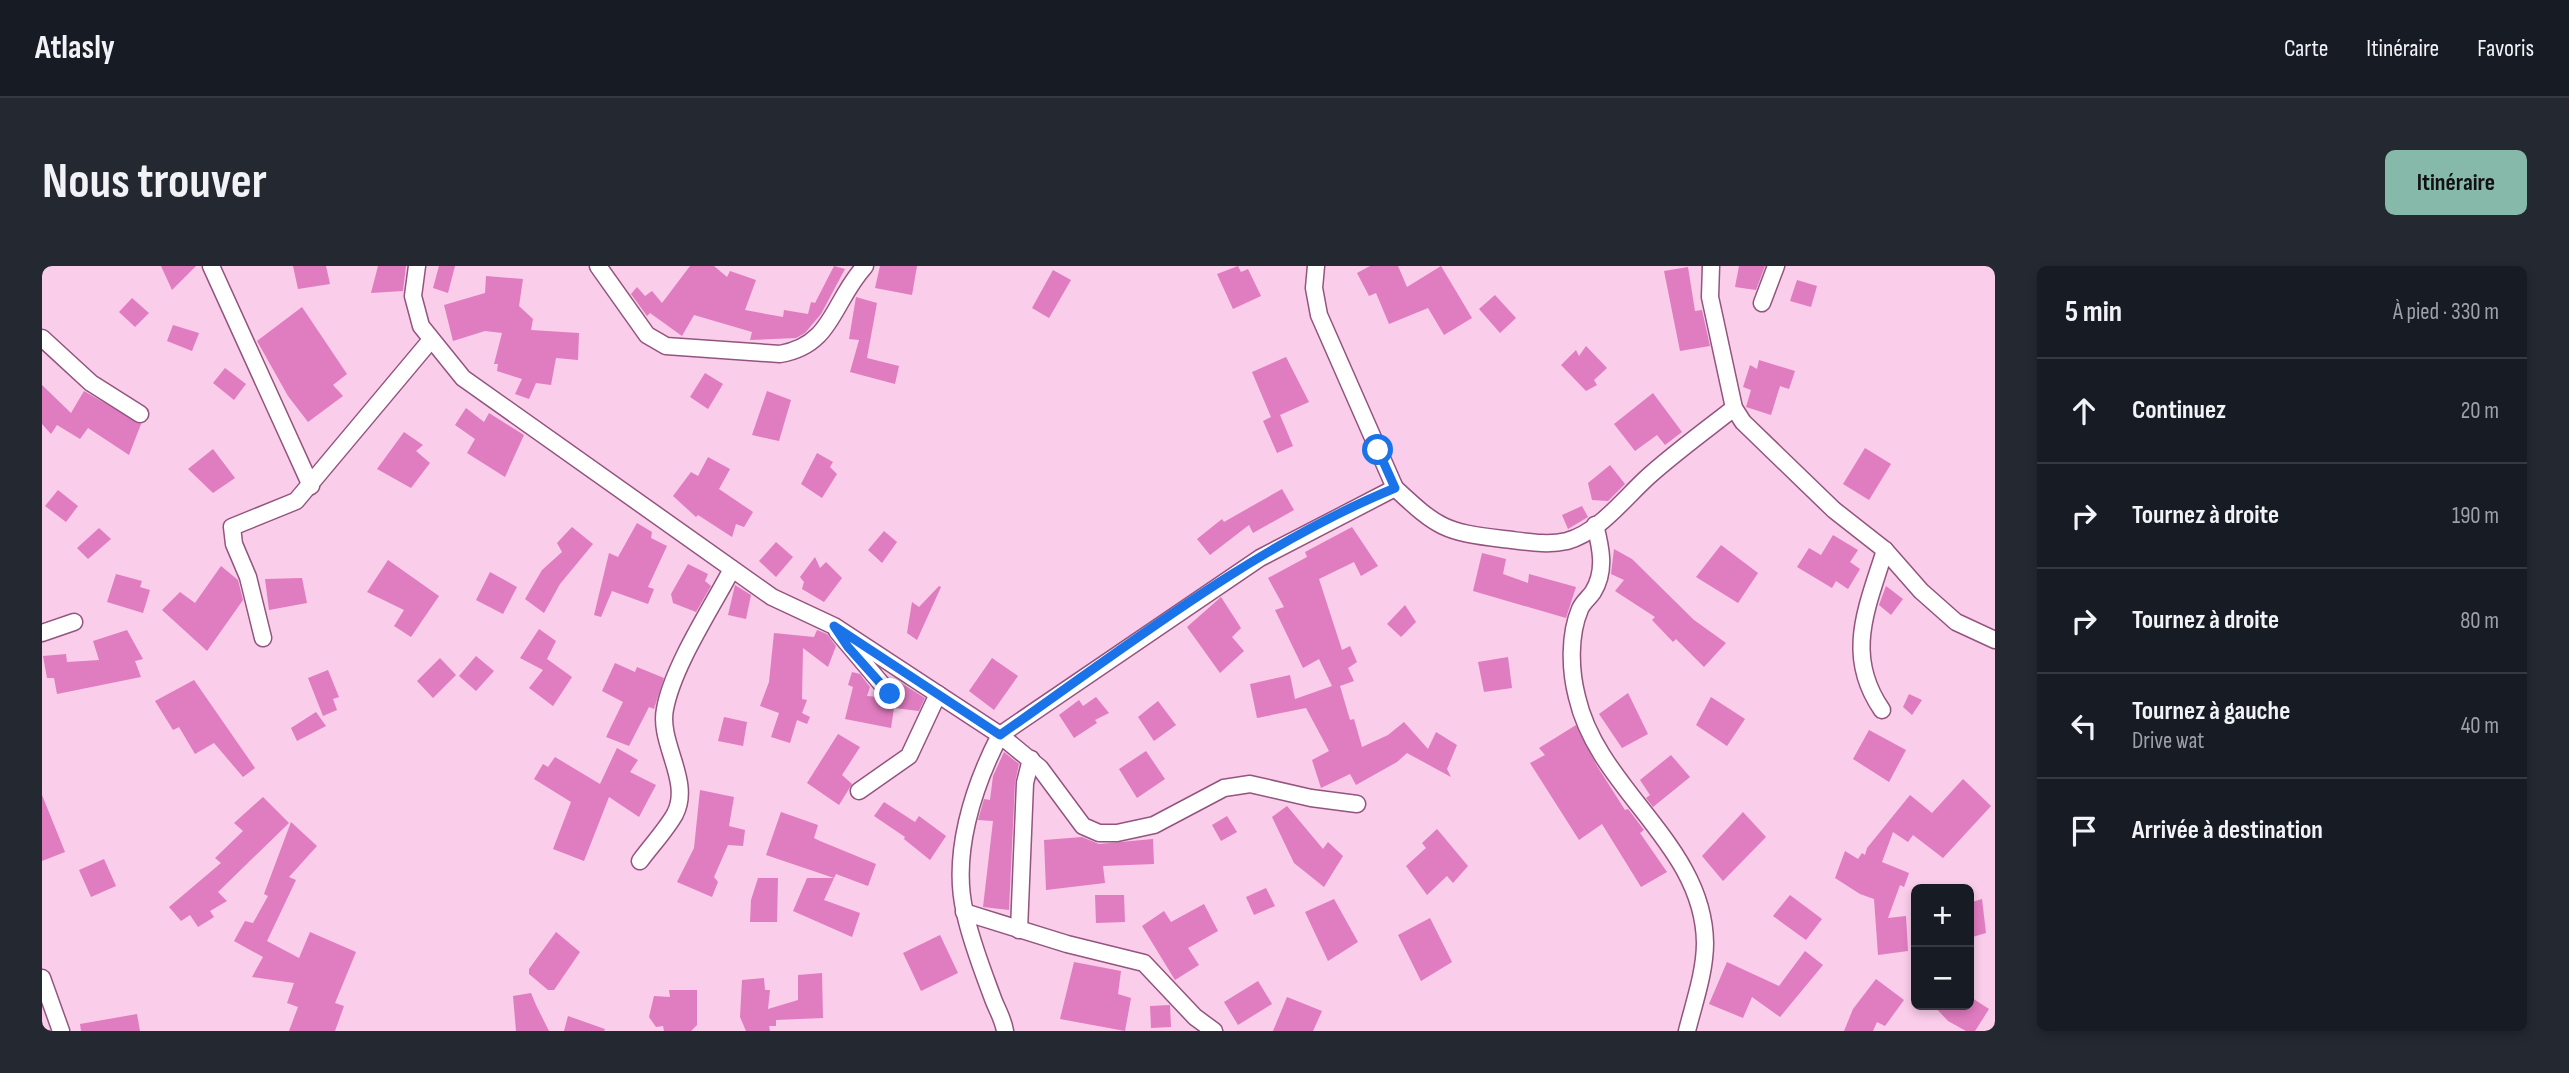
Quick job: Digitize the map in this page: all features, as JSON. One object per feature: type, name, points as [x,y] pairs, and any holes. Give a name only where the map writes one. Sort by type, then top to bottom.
[{"type":"street","points":[[211,266],[311,486]]},
{"type":"street","points":[[417,266],[414,296],[421,326],[430,341],[463,378],[648,506],[772,597],[834,626],[1000,735],[1031,758],[1083,825],[1099,833],[1117,834],[1154,825],[1224,788],[1250,784],[1311,798],[1357,804]]},
{"type":"street","points":[[598,266],[647,335],[666,346],[780,354],[799,351],[823,334],[850,282],[865,266]]},
{"type":"street","points":[[1315,266],[1314,288],[1319,315],[1395,488],[1428,519],[1454,533],[1551,543],[1578,537],[1673,455],[1734,408]]},
{"type":"street","points":[[1711,266],[1710,297],[1734,408],[1743,422],[1833,510],[1885,551],[1922,591],[1956,622],[1995,640]]},
{"type":"street","points":[[1762,303],[1776,266]]},
{"type":"street","points":[[42,338],[91,383],[140,414]]},
{"type":"street","points":[[263,638],[248,577],[234,544],[232,527],[296,502],[430,341]]},
{"type":"street","points":[[1005,1031],[964,912],[961,882],[965,832],[982,771],[1000,735],[1260,558],[1305,531],[1395,488]]},
{"type":"street","points":[[1595,525],[1602,552],[1600,579],[1581,606],[1574,628],[1575,688],[1585,723],[1609,765],[1684,868],[1701,911],[1705,945],[1687,1031]]},
{"type":"street","points":[[1882,710],[1865,680],[1861,628],[1885,551]]},
{"type":"street","points":[[640,861],[676,812],[678,783],[663,725],[665,708],[677,675],[732,569]]},
{"type":"street","points":[[42,633],[74,622]]},
{"type":"street","points":[[834,626],[848,647],[890,694]]},
{"type":"street","points":[[859,791],[909,756],[938,694]]},
{"type":"street","points":[[1019,930],[1025,783],[1031,758]]},
{"type":"street","points":[[964,912],[1019,930],[1144,963],[1195,1017],[1214,1031]]},
{"type":"street","points":[[42,978],[61,1031]]},
{"type":"building","points":[[161,266],[196,266],[172,290]]},
{"type":"building","points":[[293,266],[326,266],[330,284],[298,289]]},
{"type":"building","points":[[378,266],[406,266],[403,291],[371,293]]},
{"type":"building","points":[[439,266],[455,266],[448,293],[433,288]]},
{"type":"building","points":[[690,266],[714,266],[727,277],[730,271],[756,280],[745,310],[783,317],[784,310],[808,314],[811,302],[815,303],[834,266],[845,269],[821,314],[805,333],[796,338],[750,340],[752,332],[694,315],[682,336],[650,313],[647,316],[631,294],[637,287],[645,296],[652,291],[662,303]]},
{"type":"building","points":[[880,266],[917,266],[912,295],[875,288]]},
{"type":"building","points":[[1238,266],[1241,272],[1248,269],[1261,296],[1233,309],[1217,274]]},
{"type":"building","points":[[1370,266],[1398,266],[1407,287],[1441,266],[1472,318],[1444,335],[1428,308],[1389,324],[1376,293],[1369,296],[1357,273]]},
{"type":"building","points":[[1739,266],[1765,266],[1756,290],[1735,287]]},
{"type":"building","points":[[1688,267],[1695,311],[1702,310],[1710,346],[1680,351],[1664,271]]},
{"type":"building","points":[[1053,270],[1071,280],[1049,318],[1032,308]]},
{"type":"building","points":[[486,276],[523,279],[519,306],[533,319],[531,330],[579,333],[578,360],[556,358],[551,385],[536,383],[529,399],[515,394],[522,379],[497,371],[498,364],[494,364],[502,333],[485,331],[453,341],[444,305],[485,293]]},
{"type":"building","points":[[1797,280],[1817,286],[1811,307],[1790,301]]},
{"type":"building","points":[[1495,295],[1516,318],[1500,333],[1479,309]]},
{"type":"building","points":[[856,297],[877,303],[867,358],[899,366],[895,384],[850,372],[859,340],[849,339]]},
{"type":"building","points":[[132,298],[149,313],[135,327],[119,312]]},
{"type":"building","points":[[302,307],[347,374],[333,385],[343,396],[308,422],[288,396],[257,341]]},
{"type":"building","points":[[173,325],[199,333],[192,351],[167,341]]},
{"type":"building","points":[[1586,346],[1607,368],[1594,380],[1597,385],[1586,391],[1561,365],[1576,350],[1579,356]]},
{"type":"building","points":[[1286,357],[1309,402],[1280,415],[1293,446],[1277,453],[1263,421],[1271,417],[1252,372]]},
{"type":"building","points":[[1759,360],[1795,371],[1789,389],[1780,386],[1771,415],[1746,407],[1751,390],[1743,387],[1750,365],[1757,369]]},
{"type":"building","points":[[225,368],[246,384],[234,400],[213,383]]},
{"type":"building","points":[[705,373],[723,384],[708,409],[690,397]]},
{"type":"building","points":[[42,385],[71,413],[84,391],[141,424],[129,455],[88,428],[80,439],[57,425],[51,434],[42,424]]},
{"type":"building","points":[[767,391],[791,400],[779,441],[752,435]]},
{"type":"building","points":[[1653,393],[1682,432],[1665,445],[1657,435],[1635,451],[1614,424]]},
{"type":"building","points":[[466,408],[484,422],[489,413],[524,435],[505,477],[467,453],[475,439],[455,425]]},
{"type":"building","points":[[404,432],[423,445],[416,451],[430,463],[411,488],[377,469]]},
{"type":"building","points":[[1865,448],[1891,464],[1869,500],[1843,484]]},
{"type":"building","points":[[213,449],[235,478],[213,493],[188,469]]},
{"type":"building","points":[[817,453],[833,462],[830,467],[837,474],[822,498],[801,484]]},
{"type":"building","points":[[708,457],[730,469],[719,489],[753,512],[744,527],[736,524],[732,537],[698,515],[696,517],[673,496],[691,472],[698,476]]},
{"type":"building","points":[[1610,465],[1625,484],[1608,501],[1592,500],[1588,483]]},
{"type":"building","points":[[1282,489],[1294,510],[1253,533],[1249,525],[1210,555],[1197,539],[1222,519],[1224,522]]},
{"type":"building","points":[[58,490],[78,506],[66,522],[45,506]]},
{"type":"building","points":[[1582,506],[1588,517],[1568,529],[1562,515]]},
{"type":"building","points":[[637,523],[652,532],[651,538],[667,546],[648,587],[654,589],[648,604],[612,591],[601,617],[594,615],[609,553],[618,557]]},
{"type":"building","points":[[572,527],[593,544],[560,584],[544,613],[525,599],[542,570],[562,552],[557,543]]},
{"type":"building","points":[[1352,527],[1378,566],[1361,576],[1354,562],[1319,579],[1342,650],[1350,646],[1357,662],[1348,668],[1354,681],[1340,686],[1350,720],[1354,719],[1362,747],[1388,735],[1404,722],[1428,749],[1436,732],[1457,745],[1447,769],[1451,777],[1407,753],[1397,762],[1356,785],[1350,774],[1321,788],[1312,760],[1329,751],[1306,708],[1257,718],[1250,684],[1290,675],[1295,699],[1332,686],[1319,659],[1303,668],[1275,610],[1284,607],[1268,578],[1307,557],[1305,552]]},
{"type":"building","points":[[99,528],[111,539],[88,559],[77,548]]},
{"type":"building","points":[[884,531],[897,542],[882,563],[868,550]]},
{"type":"building","points":[[1833,535],[1858,550],[1850,562],[1860,569],[1848,589],[1836,581],[1832,588],[1797,567],[1809,548],[1821,555]]},
{"type":"building","points":[[776,542],[793,557],[776,577],[759,561]]},
{"type":"building","points":[[1721,545],[1758,573],[1738,603],[1696,577]]},
{"type":"building","points":[[1614,549],[1632,559],[1694,620],[1726,643],[1704,667],[1676,639],[1673,642],[1652,620],[1655,617],[1615,591],[1624,580],[1611,574]]},
{"type":"building","points":[[1482,553],[1506,559],[1503,574],[1528,583],[1529,574],[1576,587],[1566,618],[1473,591]]},
{"type":"building","points":[[815,557],[820,568],[826,562],[842,578],[824,602],[802,589],[804,582],[800,577]]},
{"type":"building","points":[[388,560],[439,596],[411,637],[394,626],[404,610],[367,592]]},
{"type":"building","points":[[688,564],[708,574],[705,581],[711,586],[696,612],[673,603],[671,594]]},
{"type":"building","points":[[221,566],[238,580],[243,600],[207,651],[162,610],[180,592],[195,603]]},
{"type":"building","points":[[490,572],[517,587],[503,614],[476,600]]},
{"type":"building","points":[[116,574],[142,581],[140,587],[150,590],[143,613],[107,602]]},
{"type":"building","points":[[302,578],[307,603],[269,610],[265,579]]},
{"type":"building","points":[[735,585],[751,595],[746,619],[728,615]]},
{"type":"building","points":[[1886,586],[1903,599],[1891,615],[1879,605]]},
{"type":"building","points":[[941,587],[917,640],[907,633],[912,602],[919,607]]},
{"type":"building","points":[[1221,597],[1241,628],[1232,637],[1244,651],[1220,673],[1187,627]]},
{"type":"building","points":[[1405,605],[1416,622],[1401,637],[1387,624]]},
{"type":"building","points":[[539,629],[556,641],[547,659],[572,677],[553,706],[529,688],[543,670],[520,658]]},
{"type":"building","points":[[127,630],[143,659],[135,661],[141,677],[57,694],[54,678],[47,678],[43,656],[66,654],[67,662],[99,660],[93,641]]},
{"type":"building","points":[[817,630],[827,634],[836,646],[828,667],[803,648],[802,699],[807,700],[802,713],[810,717],[807,724],[797,720],[790,743],[771,737],[779,713],[760,706],[769,682],[774,633],[814,637]]},
{"type":"building","points":[[476,656],[494,671],[476,691],[459,676]]},
{"type":"building","points":[[1508,657],[1512,688],[1484,692],[1478,662]]},
{"type":"building","points":[[440,658],[456,675],[433,698],[417,681]]},
{"type":"building","points":[[992,658],[1018,676],[994,710],[969,691]]},
{"type":"building","points":[[615,663],[635,672],[637,667],[664,678],[654,709],[649,707],[629,746],[606,737],[623,702],[602,691]]},
{"type":"building","points":[[328,670],[339,697],[333,699],[337,710],[323,716],[308,678]]},
{"type":"building","points":[[852,672],[860,674],[870,687],[867,696],[879,697],[887,704],[900,698],[898,681],[925,698],[919,711],[894,708],[891,728],[845,719],[853,687],[848,685]]},
{"type":"building","points":[[194,680],[255,768],[243,777],[214,743],[195,754],[179,727],[173,730],[155,701]]},
{"type":"building","points":[[1628,693],[1648,734],[1622,748],[1599,714]]},
{"type":"building","points":[[1909,694],[1922,700],[1912,715],[1903,707]]},
{"type":"building","points":[[1096,697],[1109,713],[1095,720],[1097,723],[1074,738],[1059,715],[1079,700],[1083,706]]},
{"type":"building","points":[[1711,697],[1745,719],[1727,746],[1696,725]]},
{"type":"building","points":[[1158,701],[1176,725],[1154,741],[1138,717]]},
{"type":"building","points":[[316,712],[326,726],[297,741],[291,728]]},
{"type":"building","points":[[724,717],[747,722],[743,746],[718,741]]},
{"type":"building","points":[[1576,725],[1597,766],[1625,810],[1628,809],[1644,830],[1640,833],[1667,872],[1641,887],[1602,824],[1579,840],[1530,763],[1545,755],[1539,748]]},
{"type":"building","points":[[1869,730],[1906,750],[1889,782],[1853,759]]},
{"type":"building","points":[[838,734],[860,747],[842,775],[852,784],[839,805],[807,783]]},
{"type":"building","points":[[617,748],[638,760],[630,772],[656,785],[639,817],[609,797],[584,861],[553,849],[571,802],[534,779],[543,764],[548,767],[555,757],[600,784]]},
{"type":"building","points":[[1146,751],[1165,779],[1137,798],[1119,769]]},
{"type":"building","points":[[1004,752],[1019,764],[1015,783],[1009,910],[983,907],[993,821],[978,820],[984,799],[990,800],[993,776]]},
{"type":"building","points":[[1671,755],[1690,777],[1653,807],[1646,798],[1650,795],[1640,780]]},
{"type":"building","points":[[1963,779],[1991,806],[1943,858],[1913,835],[1908,842],[1893,832],[1882,862],[1909,873],[1904,887],[1900,885],[1888,918],[1906,916],[1908,951],[1878,955],[1874,899],[1860,894],[1835,878],[1845,851],[1858,859],[1862,853],[1865,855],[1867,848],[1910,795],[1932,813]]},
{"type":"building","points":[[700,790],[734,797],[729,826],[745,830],[743,846],[728,845],[714,877],[718,882],[712,897],[677,882],[694,848]]},
{"type":"building","points":[[42,795],[65,852],[42,861]]},
{"type":"building","points":[[263,797],[289,823],[218,892],[227,901],[210,911],[214,917],[198,927],[190,915],[181,921],[169,907],[221,863],[215,858],[243,831],[234,823]]},
{"type":"building","points":[[884,802],[915,822],[919,816],[946,836],[930,860],[904,839],[905,837],[874,816]]},
{"type":"building","points":[[1287,806],[1323,849],[1328,842],[1343,856],[1324,887],[1294,863],[1272,817]]},
{"type":"building","points":[[781,812],[818,825],[814,838],[876,864],[868,886],[836,874],[834,878],[766,855]]},
{"type":"building","points":[[1743,812],[1766,837],[1723,881],[1702,856]]},
{"type":"building","points":[[1227,816],[1237,832],[1221,841],[1212,825]]},
{"type":"building","points":[[291,822],[317,846],[289,877],[296,880],[267,941],[299,958],[310,932],[356,952],[335,1003],[344,1006],[335,1031],[289,1031],[298,1007],[287,1003],[294,983],[252,977],[263,957],[234,941],[245,921],[253,923],[268,896],[264,894]]},
{"type":"building","points":[[1437,829],[1468,866],[1453,883],[1447,876],[1427,895],[1406,866],[1426,848],[1422,843]]},
{"type":"building","points":[[1082,837],[1099,844],[1153,839],[1154,864],[1103,866],[1105,883],[1046,890],[1044,840]]},
{"type":"building","points":[[104,859],[116,886],[91,897],[79,870]]},
{"type":"building","points":[[758,878],[778,878],[777,922],[750,922],[751,900]]},
{"type":"building","points":[[807,878],[834,878],[824,900],[860,913],[852,937],[793,911]]},
{"type":"building","points":[[1266,888],[1275,906],[1254,915],[1246,897]]},
{"type":"building","points":[[1095,895],[1124,895],[1125,922],[1096,923]]},
{"type":"building","points":[[1790,895],[1822,919],[1806,940],[1773,916]]},
{"type":"building","points":[[1334,899],[1358,942],[1328,961],[1305,912]]},
{"type":"building","points":[[1982,899],[1986,933],[1974,937],[1974,901]]},
{"type":"building","points":[[1204,904],[1218,931],[1188,948],[1199,965],[1175,980],[1142,926],[1164,911],[1171,922]]},
{"type":"building","points":[[1430,918],[1452,962],[1421,981],[1398,935]]},
{"type":"building","points":[[556,932],[580,952],[554,990],[548,990],[529,974],[529,969]]},
{"type":"building","points":[[940,935],[958,973],[921,991],[903,953]]},
{"type":"building","points":[[1805,951],[1823,965],[1780,1017],[1752,997],[1743,1018],[1709,1004],[1727,962],[1779,986]]},
{"type":"building","points":[[1074,962],[1121,971],[1118,994],[1131,998],[1125,1031],[1060,1019]]},
{"type":"building","points":[[822,973],[823,1018],[776,1020],[776,1026],[769,1026],[770,1031],[746,1031],[740,1017],[742,980],[764,978],[765,990],[770,990],[768,1009],[798,1000],[798,975]]},
{"type":"building","points":[[1876,979],[1904,1000],[1885,1026],[1877,1022],[1873,1031],[1844,1031],[1853,1009]]},
{"type":"building","points":[[1258,981],[1272,1004],[1238,1025],[1224,1002]]},
{"type":"building","points":[[669,990],[697,990],[697,1025],[691,1031],[664,1031],[663,1026],[656,1027],[649,1017],[654,996],[670,997]]},
{"type":"building","points":[[531,993],[549,1031],[516,1031],[513,996]]},
{"type":"building","points":[[1287,997],[1322,1011],[1313,1031],[1273,1031]]},
{"type":"building","points":[[1974,999],[1989,1009],[1975,1031],[1966,1031],[1948,1021],[1938,1010],[1974,1010]]},
{"type":"building","points":[[1170,1005],[1171,1027],[1151,1028],[1150,1006]]},
{"type":"building","points":[[137,1014],[140,1031],[81,1031],[80,1024]]},
{"type":"building","points":[[568,1016],[605,1029],[564,1031]]},
{"type":"route","points":[[890,694],[848,647],[834,626],[1000,735],[1260,558],[1305,531],[1395,488],[1378,450]]}]
